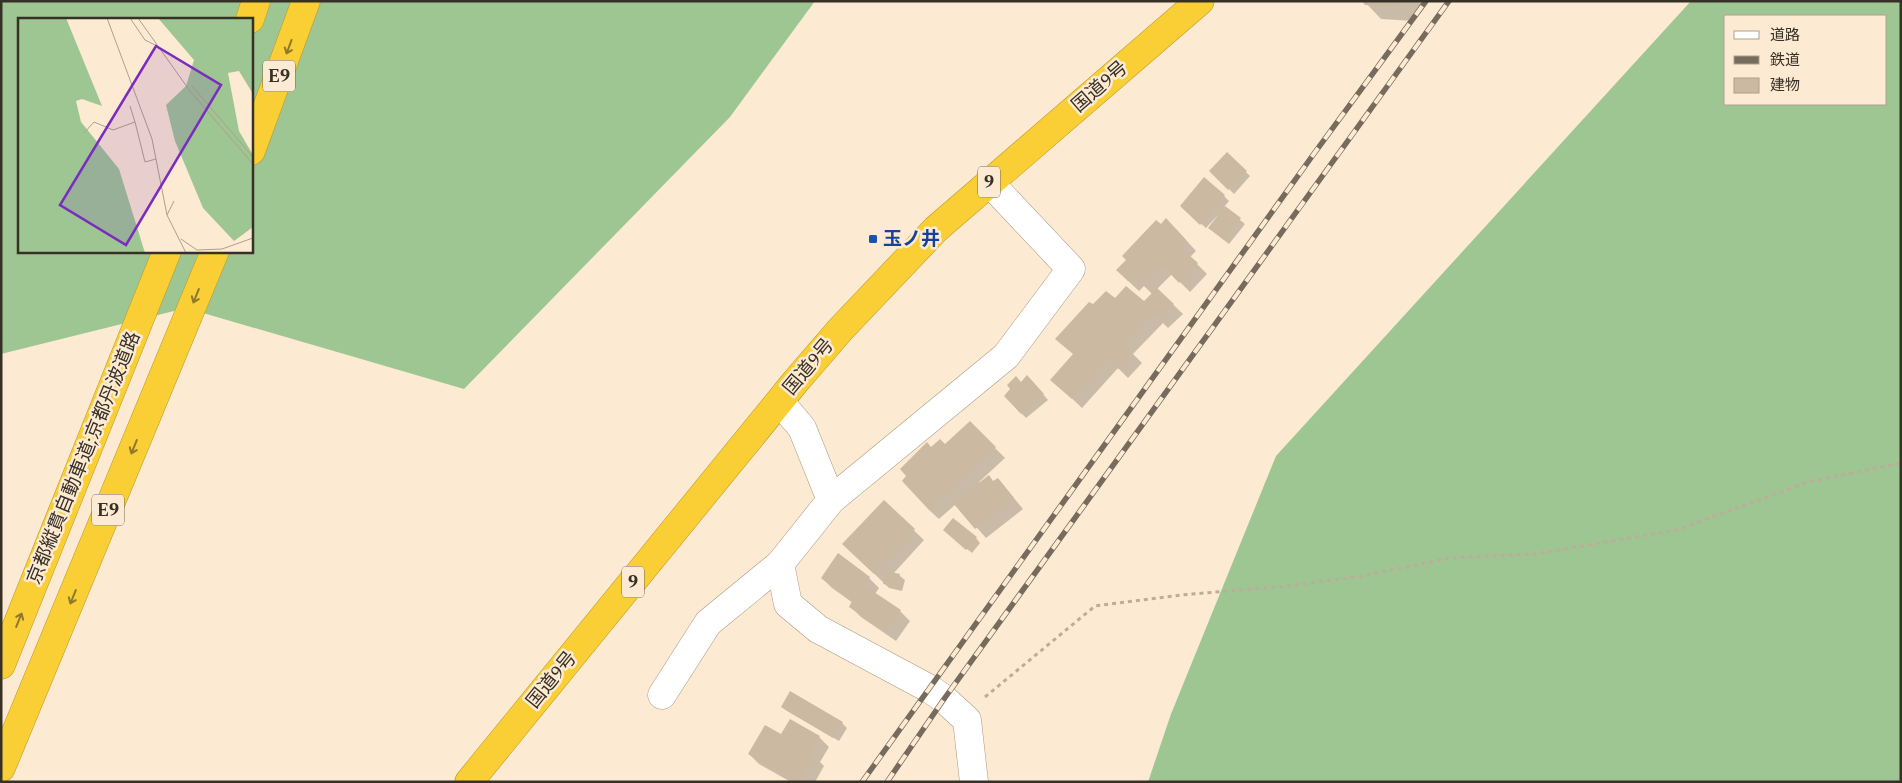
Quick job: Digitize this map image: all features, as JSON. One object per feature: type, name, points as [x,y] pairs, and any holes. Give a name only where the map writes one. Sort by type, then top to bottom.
[{"type":"highway","points":[[250,18],[256,1]]},
{"type":"highway","name":"E9","points":[[252,148],[306,1]]},
{"type":"highway","name":"国道9号","points":[[469,782],[840,330],[936,229],[1200,1]]},
{"type":"highway","name":"京都縦貫自動車道;京都丹波道路","points":[[1,665],[167,252]]},
{"type":"highway","name":"E9","points":[[1,768],[215,252]]},
{"type":"street","points":[[662,695],[708,623],[780,564],[831,500],[1006,356],[1071,269],[989,182]]},
{"type":"street","points":[[780,402],[802,428],[831,500]]},
{"type":"street","points":[[780,564],[788,604],[818,630],[930,689],[967,720],[974,782]]},
{"type":"path","points":[[967,720],[976,704],[1095,606],[1181,595],[1297,585],[1362,576],[1450,558],[1535,554],[1677,530],[1808,482],[1901,463]]},
{"type":"green space","points":[[1,1],[815,1],[730,117],[464,389],[186,308],[1,354]]},
{"type":"green space","points":[[1691,1],[1901,1],[1901,782],[1148,782],[1171,714],[1276,456]]},
{"type":"building","points":[[1362,1],[1404,1],[1400,7],[1365,5]]},
{"type":"building","points":[[1227,152],[1247,171],[1228,190],[1209,171]]},
{"type":"building","points":[[1204,177],[1225,195],[1200,225],[1180,206]]},
{"type":"building","points":[[1225,206],[1241,218],[1224,240],[1208,228]]},
{"type":"building","points":[[1166,218],[1186,240],[1180,247],[1198,263],[1179,283],[1162,265],[1141,285],[1133,277],[1128,281],[1116,270],[1126,260],[1122,256],[1156,220],[1161,224]]},
{"type":"building","points":[[1126,286],[1144,301],[1157,288],[1174,304],[1158,319],[1152,314],[1123,343],[1132,352],[1118,369],[1108,359],[1072,399],[1050,380],[1073,354],[1055,339],[1089,302],[1093,304],[1106,291],[1115,298]]},
{"type":"building","points":[[1027,375],[1044,394],[1021,414],[1004,396],[1010,389],[1007,385],[1016,376],[1021,382]]},
{"type":"building","points":[[970,421],[996,447],[929,510],[902,481],[906,476],[900,469],[927,442],[931,447],[940,439],[945,444]]},
{"type":"building","points":[[989,475],[993,481],[998,478],[1014,498],[975,529],[953,503]]},
{"type":"building","points":[[884,500],[915,529],[874,574],[842,544]]},
{"type":"building","points":[[953,518],[977,537],[966,550],[943,530]]},
{"type":"building","points":[[838,553],[870,577],[865,586],[901,610],[886,632],[849,607],[852,601],[821,578]]},
{"type":"building","points":[[886,571],[900,574],[898,587],[883,584]]},
{"type":"building","points":[[790,691],[843,722],[833,738],[781,707]]},
{"type":"building","points":[[790,719],[820,736],[810,752],[815,755],[799,782],[748,754],[765,725],[781,734]]},
{"type":"railway","points":[[862,782],[1426,1]]},
{"type":"railway","points":[[887,782],[944,699],[1449,1]]},
{"type":"place","name":"玉ノ井","points":[[873,239]]}]
